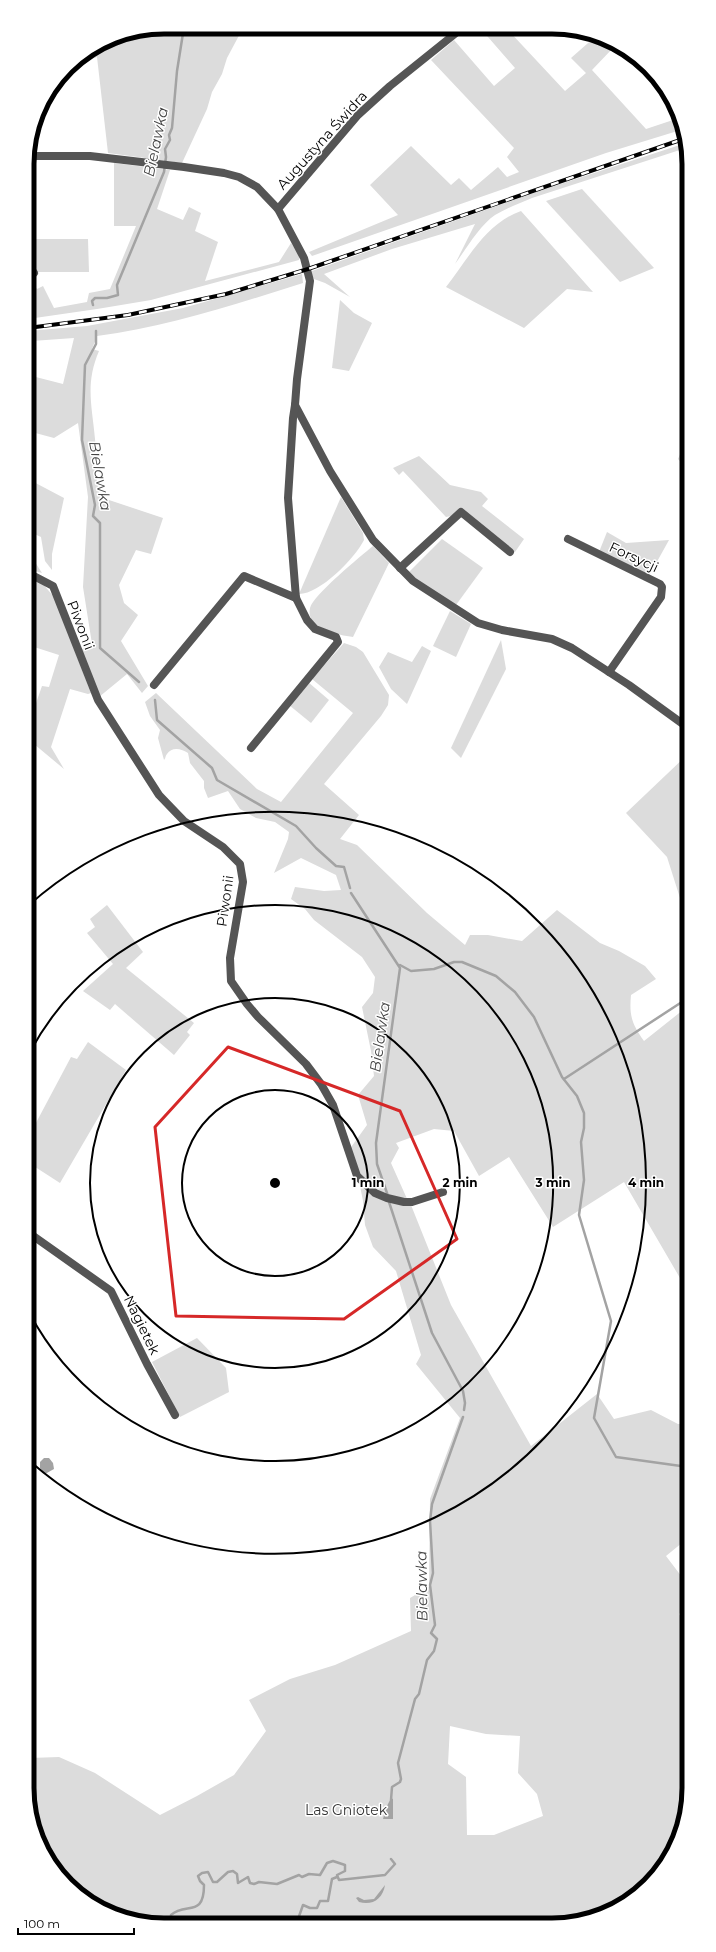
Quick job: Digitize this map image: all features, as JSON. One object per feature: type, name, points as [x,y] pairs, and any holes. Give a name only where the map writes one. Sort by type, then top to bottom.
[{"type":"street","name":"Augustyna Świdra","points":[[278,209],[358,115],[390,86],[455,34]]},
{"type":"street","points":[[34,156],[90,156],[164,164],[239,177],[257,187],[278,209],[304,258],[310,280],[297,379],[296,405],[293,418],[288,498],[296,598],[307,620],[315,629],[336,637],[338,642],[251,748]]},
{"type":"street","points":[[296,405],[330,471],[373,540],[413,581],[478,623],[502,630],[552,638],[572,648],[682,723]]},
{"type":"street","points":[[400,568],[461,512],[510,552]]},
{"type":"street","name":"Forsycji","points":[[568,539],[660,584],[662,587],[661,597],[609,672]]},
{"type":"street","name":"Piwonii","points":[[34,576],[53,586],[98,700],[159,795],[184,821],[223,847],[240,864],[243,882],[230,958],[232,981],[247,1004],[258,1017],[306,1064],[321,1084],[333,1105],[357,1176],[376,1193],[387,1198],[404,1202],[412,1202],[443,1192]]},
{"type":"street","points":[[154,685],[244,576],[296,598]]},
{"type":"street","name":"Nagietek","points":[[34,1237],[111,1292],[147,1364],[175,1415]]},
{"type":"highlighted area","points":[[228,1047],[400,1111],[457,1239],[344,1319],[176,1316],[155,1127]]},
{"type":"green space","points":[[164,34],[240,34],[227,58],[222,74],[212,92],[207,109],[182,163],[108,153],[97,57],[84,62],[106,47],[138,36]]},
{"type":"green space","points":[[485,34],[512,34],[565,91],[586,73],[571,58],[591,40],[602,44],[612,49],[592,70],[646,129],[674,120],[678,131],[606,153],[312,256],[309,252],[398,215],[370,185],[411,146],[451,185],[459,178],[471,190],[498,167],[507,177],[519,172],[507,157],[514,148],[431,60],[454,40],[494,86],[515,68]]},
{"type":"green space","points":[[681,145],[681,150],[532,198],[500,212],[489,219],[455,264],[475,224],[392,249],[324,274],[350,297],[325,283],[314,279],[312,276],[312,271],[545,189]]},
{"type":"green space","points":[[114,163],[170,170],[157,209],[183,220],[189,207],[201,213],[195,231],[218,242],[205,281],[279,262],[291,243],[300,256],[299,260],[151,300],[34,318],[34,285],[37,289],[43,286],[54,308],[87,302],[89,293],[110,289],[136,226],[114,226]]},
{"type":"green space","points":[[582,189],[654,268],[620,282],[546,201]]},
{"type":"green space","points":[[521,211],[593,292],[567,289],[524,328],[446,287],[470,254],[488,233],[498,224]]},
{"type":"green space","points":[[34,239],[88,239],[89,272],[34,272]]},
{"type":"green space","points":[[302,274],[303,283],[227,307],[150,327],[97,336],[92,349],[99,351],[92,374],[91,405],[95,442],[96,478],[100,497],[163,518],[151,554],[136,550],[119,585],[124,603],[138,615],[121,641],[148,686],[142,693],[127,674],[99,697],[80,650],[92,644],[83,587],[88,497],[78,423],[54,438],[34,433],[34,377],[63,384],[74,338],[34,341],[34,330],[87,326],[183,308]]},
{"type":"green space","points":[[340,300],[354,313],[372,323],[349,371],[332,368]]},
{"type":"green space","points":[[682,451],[682,463],[678,459]]},
{"type":"green space","points":[[419,456],[450,485],[481,492],[488,499],[482,506],[524,539],[515,552],[462,509],[451,516],[446,517],[403,471],[399,475],[393,468]]},
{"type":"green space","points":[[34,482],[64,498],[52,554],[52,570],[45,561],[41,537],[34,534]]},
{"type":"green space","points":[[341,497],[363,533],[364,540],[353,556],[336,574],[317,588],[299,594]]},
{"type":"green space","points":[[607,532],[626,543],[669,540],[649,576],[599,552]]},
{"type":"green space","points":[[442,539],[483,568],[456,605],[438,595],[408,573]]},
{"type":"green space","points":[[373,546],[389,563],[353,637],[324,630],[313,621],[310,615],[310,608],[313,602],[328,585]]},
{"type":"green space","points":[[34,560],[42,573],[34,571]]},
{"type":"green space","points":[[34,579],[43,584],[54,597],[91,693],[88,694],[70,689],[51,747],[64,769],[34,744],[34,709],[42,686],[49,687],[59,655],[34,647]]},
{"type":"green space","points":[[450,611],[471,624],[456,657],[433,646]]},
{"type":"green space","points":[[501,640],[506,669],[461,758],[451,748]]},
{"type":"green space","points":[[344,643],[356,647],[363,652],[389,695],[388,705],[381,716],[324,784],[359,815],[340,839],[357,845],[427,913],[465,945],[470,935],[488,935],[522,941],[557,910],[600,943],[619,951],[645,966],[656,979],[631,995],[630,1002],[632,1020],[644,1041],[682,1011],[682,1277],[680,1278],[624,1182],[553,1227],[509,1157],[479,1176],[454,1131],[434,1129],[396,1143],[399,1148],[391,1163],[408,1201],[376,1192],[358,1175],[349,1150],[367,1125],[358,1095],[374,1076],[371,1051],[362,1007],[373,993],[375,977],[362,957],[314,920],[305,909],[291,899],[295,887],[324,891],[341,890],[336,875],[301,858],[274,873],[288,839],[289,832],[275,822],[256,818],[240,809],[228,791],[208,798],[204,788],[204,781],[190,763],[188,753],[180,749],[174,749],[169,751],[164,760],[158,738],[160,730],[150,716],[145,702],[156,693],[257,789],[281,802],[353,713],[312,679]]},
{"type":"green space","points":[[422,646],[431,651],[407,704],[391,689],[379,667],[388,652],[412,662]]},
{"type":"green space","points":[[308,682],[329,700],[311,723],[289,705]]},
{"type":"green space","points":[[682,760],[682,904],[667,857],[626,813]]},
{"type":"green space","points":[[107,905],[143,952],[126,968],[194,1023],[187,1032],[190,1035],[174,1055],[115,1004],[110,1010],[83,991],[113,964],[87,933],[95,927],[90,919]]},
{"type":"green space","points":[[88,1042],[126,1070],[60,1183],[34,1166],[34,1127],[71,1057],[77,1059]]},
{"type":"green space","name":"Las Gniotek","points":[[359,1181],[411,1205],[451,1305],[531,1446],[597,1394],[614,1419],[651,1410],[678,1424],[682,1424],[682,1543],[666,1556],[682,1577],[682,1611],[679,1614],[682,1619],[682,1797],[680,1814],[675,1830],[665,1853],[644,1880],[610,1905],[578,1916],[552,1918],[155,1918],[138,1916],[122,1911],[106,1905],[85,1891],[72,1880],[51,1853],[36,1814],[34,1797],[34,1758],[59,1757],[95,1773],[160,1815],[234,1775],[266,1731],[249,1700],[290,1679],[335,1665],[411,1631],[410,1598],[429,1587],[430,1499],[460,1418],[416,1364],[421,1355],[396,1271],[373,1247],[365,1225],[363,1201]],"holes":[[[450,1726],[486,1734],[520,1736],[518,1773],[537,1794],[543,1816],[494,1835],[467,1835],[466,1777],[448,1764]]]},
{"type":"green space","points":[[197,1338],[226,1368],[229,1392],[180,1417],[152,1362]]},
{"type":"shaded area","points":[[44,1458],[49,1458],[53,1463],[54,1469],[45,1474],[40,1468],[40,1462]]},
{"type":"shaded area","points":[[391,1798],[393,1799],[393,1819],[383,1819],[386,1808]]},
{"type":"shaded area","points":[[385,1885],[379,1898],[372,1902],[359,1902],[356,1898],[358,1897],[364,1900],[374,1899]]},
{"type":"waterway","name":"Bielawka","points":[[93,305],[92,301],[95,298],[107,298],[118,295],[117,285],[164,172],[166,157],[165,149],[170,140],[169,135],[172,128],[177,71],[183,34]]},
{"type":"waterway","name":"Bielawka","points":[[96,331],[96,344],[85,365],[82,440],[95,505],[93,516],[100,523],[100,648],[139,682]]},
{"type":"waterway","name":"Bielawka","points":[[155,700],[157,720],[212,768],[217,780],[296,826],[316,848],[336,866],[344,867],[350,888]]},
{"type":"waterway","name":"Bielawka","points":[[351,893],[400,968],[376,1143],[377,1164],[388,1196]]},
{"type":"waterway","points":[[400,965],[411,971],[434,969],[454,962],[462,962],[496,976],[515,992],[534,1017],[562,1077],[577,1096],[584,1113],[584,1128],[581,1142],[584,1180],[579,1215],[611,1321],[594,1418],[616,1457],[682,1466]]},
{"type":"waterway","points":[[564,1079],[682,1002]]},
{"type":"waterway","name":"Bielawka","points":[[389,1202],[432,1333],[463,1391],[465,1403],[464,1410]]},
{"type":"waterway","name":"Bielawka","points":[[391,1800],[392,1787],[400,1782],[401,1779],[398,1763],[415,1699],[419,1694],[427,1660],[434,1651],[437,1639],[431,1633],[435,1625],[430,1585],[433,1573],[430,1521],[432,1504],[463,1417]]},
{"type":"waterway","name":"Bielawka","points":[[171,1918],[171,1915],[177,1911],[193,1908],[198,1906],[201,1902],[204,1885],[198,1876],[202,1873],[208,1872],[213,1882],[217,1882],[228,1872],[233,1871],[237,1874],[238,1883],[248,1877],[250,1883],[254,1884],[259,1882],[277,1884],[299,1875],[302,1877],[309,1874],[320,1875],[327,1863],[333,1861],[345,1865],[345,1871],[337,1875],[339,1880],[385,1875],[395,1864],[391,1859]]},
{"type":"waterway","points":[[298,1918],[303,1905],[310,1908],[317,1908],[320,1901],[328,1901],[332,1879],[337,1877]]},
{"type":"railway","points":[[34,327],[128,315],[226,294],[308,269],[680,140]]}]
